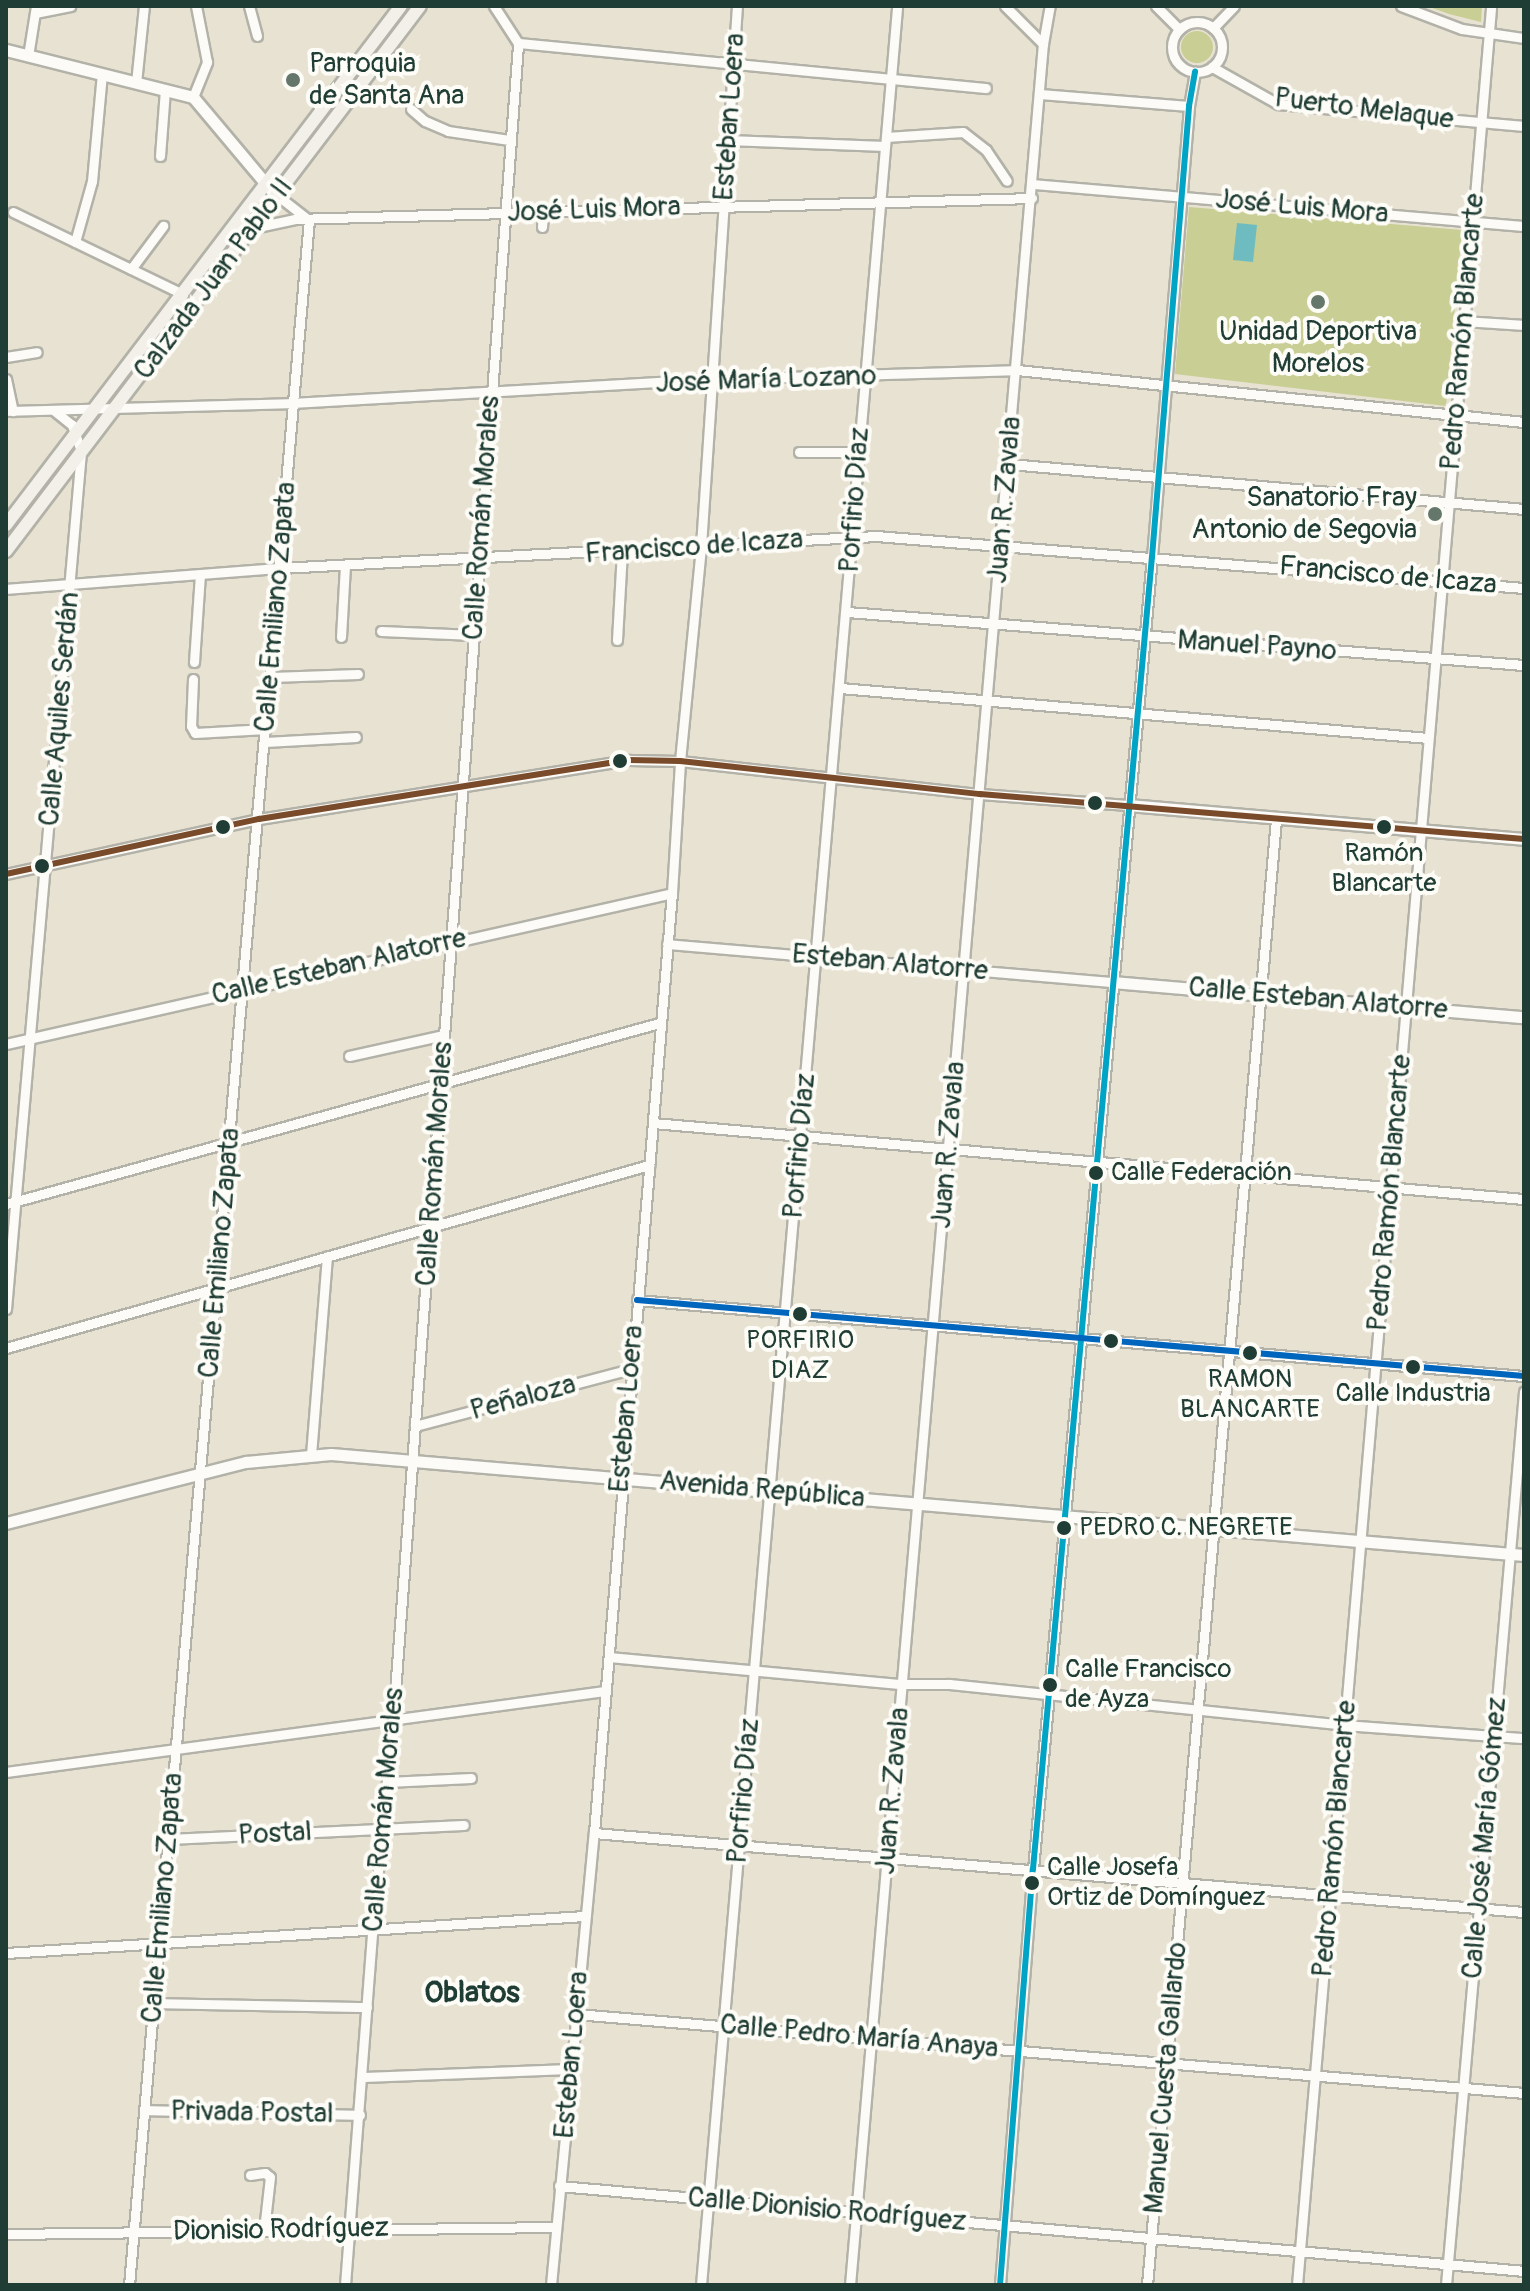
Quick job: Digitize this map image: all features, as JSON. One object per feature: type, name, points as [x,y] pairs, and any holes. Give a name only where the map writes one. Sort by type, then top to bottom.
[{"type":"main road","name":"Calzada Juan Pablo II","points":[[6,525],[401,6]]},
{"type":"main road","name":"Calzada Juan Pablo II","points":[[6,551],[420,6]]},
{"type":"main road","points":[[361,59],[369,74]]},
{"type":"street","points":[[28,56],[36,9],[70,6]]},
{"type":"street","points":[[136,83],[144,6]]},
{"type":"street","points":[[193,97],[207,62],[196,6]]},
{"type":"street","points":[[494,6],[518,43],[986,88]]},
{"type":"street","name":"Esteban Loera","points":[[551,2285],[594,1833],[621,1478],[672,893],[680,761],[701,546],[737,6]]},
{"type":"street","name":"Porfirio Díaz","points":[[701,2285],[897,6]]},
{"type":"street","points":[[1005,6],[1043,44]]},
{"type":"street","name":"Juan R. Zavala","points":[[850,2285],[989,702],[1043,44],[1050,6]]},
{"type":"street","points":[[1156,6],[1179,29]]},
{"type":"street","points":[[1213,28],[1234,6]]},
{"type":"street","points":[[1401,6],[1434,21],[1489,35],[1524,38]]},
{"type":"street","name":"Pedro Ramón Blancarte","points":[[1297,2285],[1491,6]]},
{"type":"street","points":[[250,8],[257,36]]},
{"type":"street","points":[[1196,22],[1213,28],[1222,43],[1221,52],[1212,67],[1195,72],[1186,70],[1173,56],[1174,37],[1179,29],[1196,22]]},
{"type":"street","name":"Calle Román Morales","points":[[345,2285],[372,1931],[393,1719],[518,43]]},
{"type":"street","points":[[6,50],[193,97],[265,186],[309,220]]},
{"type":"street","name":"Puerto Melaque","points":[[1212,67],[1278,104],[1524,126]]},
{"type":"street","points":[[1000,2285],[1033,1869],[1152,557],[1189,106],[1195,72]]},
{"type":"street","points":[[75,242],[92,181],[102,74]]},
{"type":"street","points":[[160,156],[165,90]]},
{"type":"street","points":[[1040,94],[1189,106]]},
{"type":"street","points":[[411,109],[435,127],[509,140]]},
{"type":"street","points":[[728,140],[886,141],[963,132],[986,150],[1007,181]]},
{"type":"street","name":"José Luis Mora","points":[[1033,184],[1524,226]]},
{"type":"street","name":"José Luis Mora","points":[[253,228],[280,220],[1032,198]]},
{"type":"street","points":[[13,212],[183,294]]},
{"type":"street","points":[[542,227],[543,212]]},
{"type":"street","name":"Calle Emiliano Zapata","points":[[129,2285],[309,220]]},
{"type":"street","points":[[131,269],[163,226]]},
{"type":"street","points":[[1464,321],[1524,325]]},
{"type":"street","points":[[6,357],[37,352]]},
{"type":"street","name":"José María Lozano","points":[[9,411],[490,395],[714,379],[1017,370],[1524,422]]},
{"type":"street","points":[[6,379],[9,411]]},
{"type":"street","points":[[52,410],[67,419],[77,432]]},
{"type":"street","name":"Calle Aquiles Serdán","points":[[6,1309],[11,1203],[31,1038],[72,584],[81,451],[77,432]]},
{"type":"street","points":[[799,452],[859,452]]},
{"type":"street","points":[[1009,464],[1524,509]]},
{"type":"street","name":"Francisco de Icaza","points":[[6,589],[280,568],[900,536],[1524,588]]},
{"type":"street","points":[[617,640],[622,551]]},
{"type":"street","points":[[341,637],[345,566]]},
{"type":"street","points":[[194,662],[200,575]]},
{"type":"street","name":"Manuel Payno","points":[[847,612],[995,622],[1144,638],[1524,665]]},
{"type":"street","points":[[381,631],[474,635]]},
{"type":"street","points":[[271,677],[358,674]]},
{"type":"street","points":[[193,679],[191,726],[195,733],[266,729]]},
{"type":"street","points":[[840,688],[1428,738]]},
{"type":"street","points":[[265,742],[356,737]]},
{"type":"street","points":[[6,874],[259,819],[617,761],[680,761],[980,794],[1524,839]]},
{"type":"street","name":"Manuel Cuesta Gallardo","points":[[1147,2285],[1185,1883],[1276,818]]},
{"type":"street","name":"Calle Esteban Alatorre","points":[[6,1044],[452,940],[672,893]]},
{"type":"street","name":"Esteban Alatorre","points":[[667,944],[1112,982]]},
{"type":"street","name":"Calle Esteban Alatorre","points":[[1112,982],[1524,1017]]},
{"type":"street","points":[[11,1203],[659,1023]]},
{"type":"street","points":[[349,1056],[444,1035]]},
{"type":"street","points":[[653,1123],[1524,1199]]},
{"type":"street","points":[[6,1348],[649,1165]]},
{"type":"street","points":[[311,1455],[327,1257]]},
{"type":"street","points":[[637,1300],[1524,1376]]},
{"type":"street","name":"Peñaloza","points":[[415,1426],[631,1369]]},
{"type":"street","name":"Calle José María Gómez","points":[[1446,2285],[1524,1391]]},
{"type":"street","name":"Avenida República","points":[[6,1523],[270,1458],[311,1455],[412,1459],[1524,1555]]},
{"type":"street","points":[[609,1657],[902,1684],[949,1684],[1051,1697],[1345,1725],[1524,1738]]},
{"type":"street","points":[[6,1772],[605,1691]]},
{"type":"street","points":[[387,1782],[471,1778]]},
{"type":"street","name":"Postal","points":[[168,1839],[464,1825]]},
{"type":"street","points":[[594,1833],[1524,1912]]},
{"type":"street","points":[[6,1953],[585,1916]]},
{"type":"street","points":[[154,2003],[367,2007]]},
{"type":"street","name":"Calle Pedro María Anaya","points":[[576,2014],[1524,2093]]},
{"type":"street","points":[[362,2077],[571,2069]]},
{"type":"street","name":"Privada Postal","points":[[144,2110],[360,2115]]},
{"type":"street","points":[[250,2175],[265,2173],[270,2177],[264,2230]]},
{"type":"street","name":"Calle Dionisio Rodríguez","points":[[559,2186],[1524,2271]]},
{"type":"street","name":"Dionisio Rodríguez","points":[[6,2234],[555,2227]]},
{"type":"green space","points":[[1427,6],[1482,6],[1481,22],[1449,14]]},
{"type":"green space","points":[[1197,31],[1208,36],[1213,47],[1208,58],[1197,63],[1186,58],[1181,47],[1186,36]]},
{"type":"green space","name":"Unidad Deportiva Morelos","points":[[1189,207],[1462,230],[1446,406],[1175,374]]},
{"type":"water","points":[[1237,223],[1257,225],[1253,262],[1233,260]]},
{"type":"transit line","points":[[1000,2285],[1033,1869],[1152,557],[1189,106],[1195,72]]},
{"type":"transit line","points":[[6,874],[259,819],[629,760],[680,761],[980,794],[1524,839]]},
{"type":"transit line","points":[[637,1300],[1524,1376]]},
{"type":"place","name":"Parroquia de Santa Ana","points":[[293,80]]},
{"type":"place","name":"Unidad Deportiva Morelos","points":[[1318,302]]},
{"type":"place","name":"Sanatorio Fray Antonio de Segovia","points":[[1435,514]]},
{"type":"place","name":"Ramón Blancarte","points":[[1384,827]]},
{"type":"place","name":"Calle Federación","points":[[1096,1173]]},
{"type":"place","name":"PORFIRIO DIAZ","points":[[800,1314]]},
{"type":"place","name":"RAMON BLANCARTE","points":[[1250,1353]]},
{"type":"place","name":"Calle Industria","points":[[1413,1367]]},
{"type":"place","name":"PEDRO C. NEGRETE","points":[[1064,1528]]},
{"type":"place","name":"Calle Francisco de Ayza","points":[[1050,1685]]},
{"type":"place","name":"Calle Josefa Ortiz de Domínguez","points":[[1032,1883]]},
{"type":"district","name":"Oblatos","points":[[472,1993]]}]
